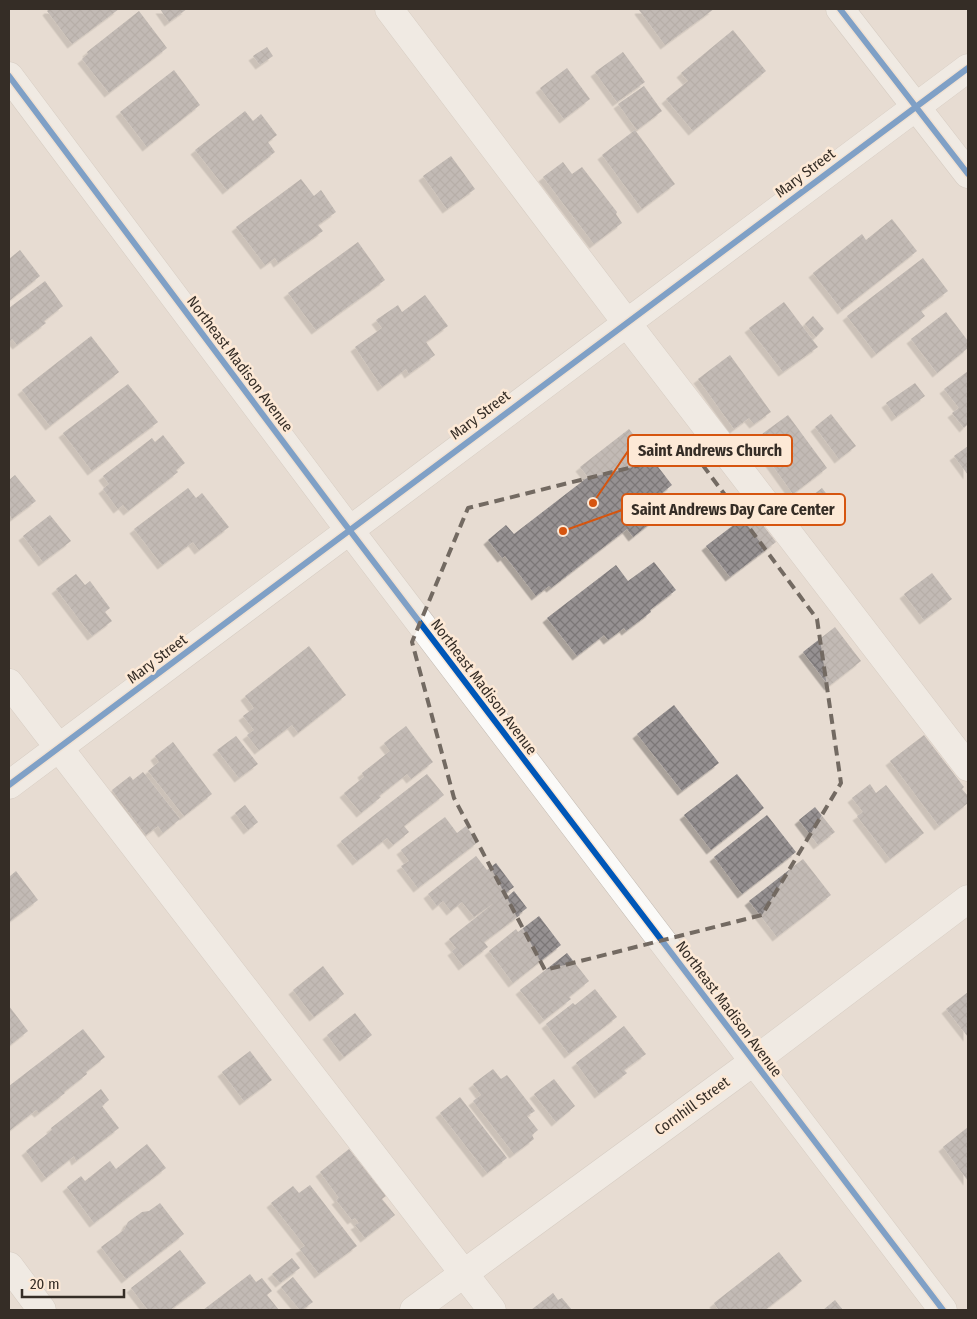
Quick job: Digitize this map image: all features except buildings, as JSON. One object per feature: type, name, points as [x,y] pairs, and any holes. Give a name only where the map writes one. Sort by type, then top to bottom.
[{"type":"street","points":[[389,9],[626,322],[968,767]]},
{"type":"street","points":[[840,9],[968,174]]},
{"type":"street","name":"Mary Street","points":[[9,785],[968,68]]},
{"type":"street","name":"Northeast Madison Avenue","points":[[9,76],[349,529],[943,1310]]},
{"type":"street","points":[[9,683],[492,1310]]},
{"type":"street","name":"Cornhill Street","points":[[414,1310],[753,1062],[968,898]]},
{"type":"street","points":[[9,1266],[42,1310]]},
{"type":"highlighted area","points":[[693,452],[817,619],[841,783],[762,915],[545,970],[454,798],[412,642],[468,508]]},
{"type":"cycle path","points":[[840,9],[968,174]]},
{"type":"cycle path","points":[[9,785],[968,68]]},
{"type":"cycle path","points":[[9,76],[338,515],[943,1310]]},
{"type":"place","name":"Saint Andrews Church","points":[[593,503]]},
{"type":"place","name":"Saint Andrews Day Care Center","points":[[563,531]]}]
